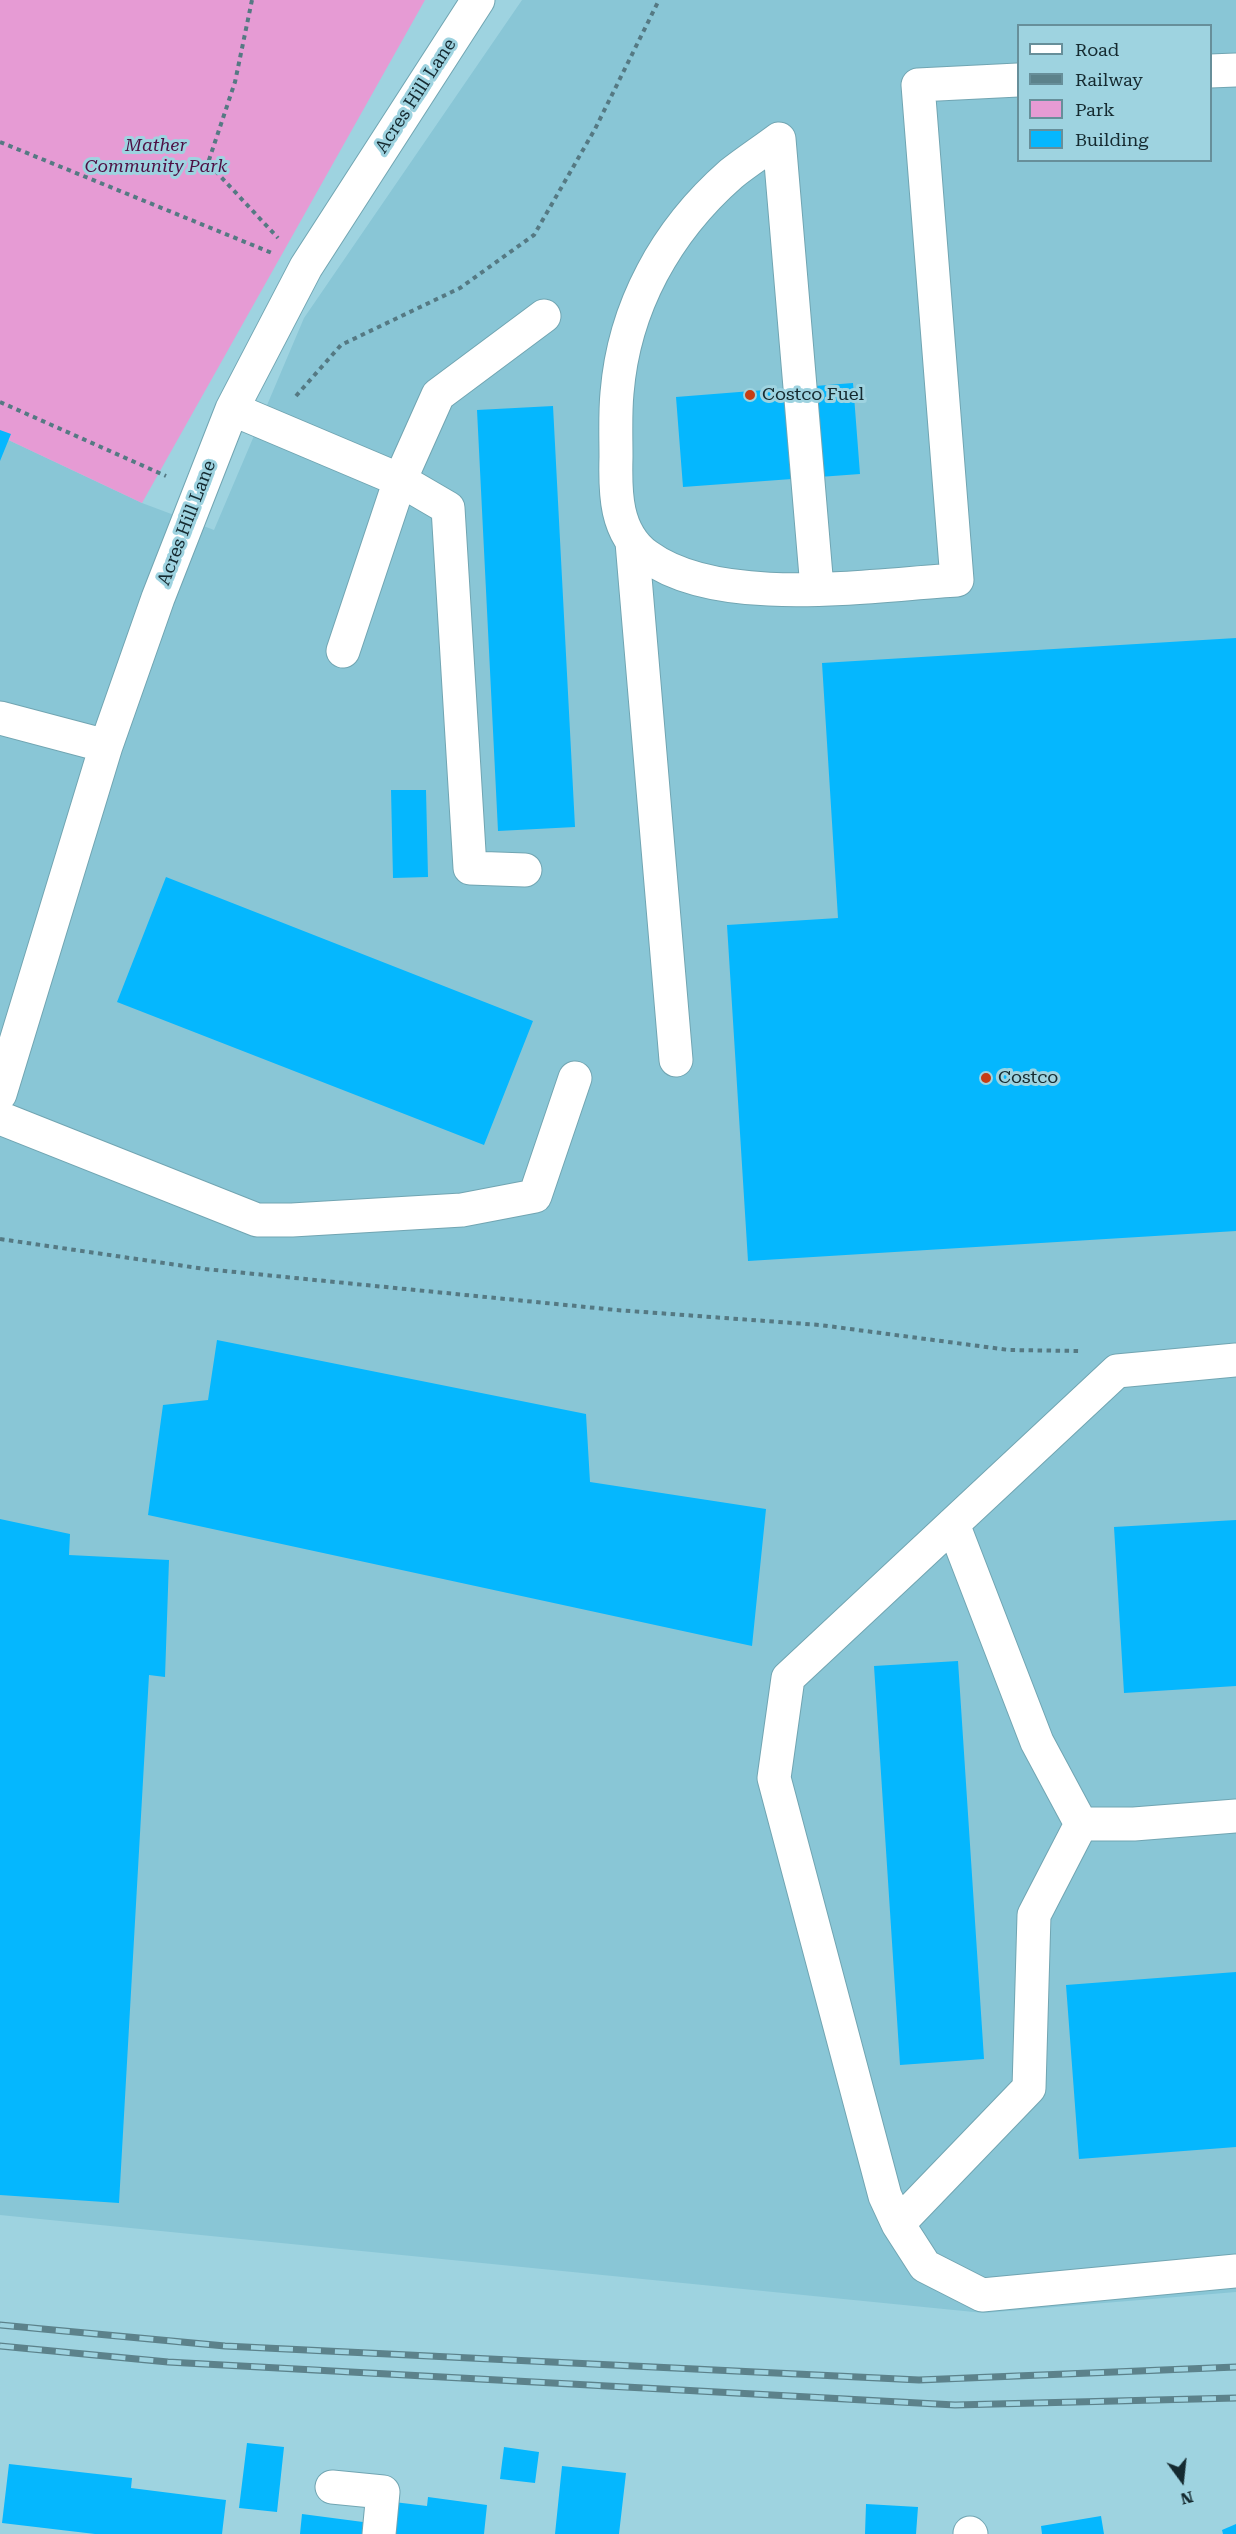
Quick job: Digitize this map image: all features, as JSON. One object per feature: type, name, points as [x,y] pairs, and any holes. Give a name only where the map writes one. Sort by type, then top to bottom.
[{"type":"street","name":"Acres Hill Lane","points":[[0,1094],[106,746],[158,598],[232,409],[306,267],[478,0]]},
{"type":"street","points":[[1212,71],[1236,70]]},
{"type":"street","points":[[817,588],[778,140],[731,175],[685,222],[654,266],[640,295],[628,331],[617,393],[618,506],[622,522],[632,542],[646,555],[663,565],[704,582],[756,589],[817,588],[957,580],[918,86],[1017,80]]},
{"type":"street","points":[[343,651],[400,480],[438,395],[544,316]]},
{"type":"street","points":[[232,409],[400,480],[448,508],[470,868],[525,870]]},
{"type":"street","points":[[632,542],[676,1060]]},
{"type":"street","points":[[0,718],[106,746]]},
{"type":"street","points":[[0,1118],[257,1220],[292,1221],[462,1210],[535,1196],[576,1078]]},
{"type":"street","points":[[1236,1360],[1118,1371],[788,1678],[774,1778],[885,2196],[898,2224],[925,2266],[982,2295],[1236,2271]]},
{"type":"street","points":[[953,1524],[1037,1742],[1081,1824]]},
{"type":"street","points":[[1081,1824],[1134,1824],[1236,1816]]},
{"type":"street","points":[[898,2224],[1029,2088],[1034,1915],[1081,1824]]},
{"type":"street","points":[[332,2487],[383,2492],[379,2534]]},
{"type":"path","points":[[252,0],[235,82],[208,164],[306,267]]},
{"type":"path","points":[[271,425],[341,345],[460,288],[534,235],[595,129],[659,0]]},
{"type":"path","points":[[0,142],[306,267]]},
{"type":"path","points":[[0,402],[200,491]]},
{"type":"path","points":[[0,1239],[205,1269],[616,1310],[820,1325],[1009,1350],[1087,1351]]},
{"type":"shaded area","points":[[522,0],[1236,0],[1236,2292],[984,2313],[0,2215],[0,436],[142,503],[214,530],[304,318]]},
{"type":"green space","name":"Mather Community Park","points":[[0,0],[425,0],[142,503],[0,436]]},
{"type":"building","points":[[853,383],[860,474],[683,487],[676,397]]},
{"type":"building","points":[[553,406],[575,827],[498,831],[477,410]]},
{"type":"building","points":[[0,430],[11,434],[0,461]]},
{"type":"building","name":"Costco","points":[[1236,638],[1236,1231],[748,1261],[727,925],[838,918],[822,663]]},
{"type":"building","points":[[391,790],[426,790],[428,877],[393,878]]},
{"type":"building","points":[[166,877],[533,1021],[484,1145],[117,1002]]},
{"type":"building","points":[[217,1340],[586,1414],[590,1482],[766,1509],[752,1646],[148,1515],[163,1405],[208,1400]]},
{"type":"building","points":[[0,1519],[70,1534],[69,1555],[169,1560],[165,1677],[149,1675],[119,2203],[0,2195]]},
{"type":"building","points":[[1236,1520],[1236,1686],[1124,1693],[1114,1527]]},
{"type":"building","points":[[958,1661],[984,2059],[900,2065],[874,1666]]},
{"type":"building","points":[[1236,1972],[1236,2147],[1079,2159],[1066,1985]]},
{"type":"building","points":[[247,2443],[284,2447],[277,2512],[239,2508]]},
{"type":"building","points":[[504,2447],[539,2452],[535,2483],[500,2479]]},
{"type":"building","points":[[9,2464],[132,2478],[131,2488],[226,2500],[222,2534],[95,2534],[2,2523]]},
{"type":"building","points":[[562,2466],[626,2473],[619,2534],[555,2534]]},
{"type":"building","points":[[428,2497],[487,2505],[484,2534],[390,2534],[394,2502],[427,2506]]},
{"type":"building","points":[[866,2504],[918,2507],[916,2534],[865,2534]]},
{"type":"building","points":[[302,2514],[363,2522],[362,2534],[300,2534]]},
{"type":"building","points":[[1101,2516],[1104,2534],[1042,2534],[1041,2526]]},
{"type":"building","points":[[1236,2524],[1236,2534],[1223,2534],[1222,2530]]},
{"type":"railway","points":[[0,2325],[225,2346],[919,2380],[1236,2367]]},
{"type":"railway","points":[[0,2346],[168,2362],[955,2405],[1236,2398]]},
{"type":"place","name":"Costco Fuel","points":[[750,395]]},
{"type":"place","name":"Costco","points":[[986,1078]]}]
